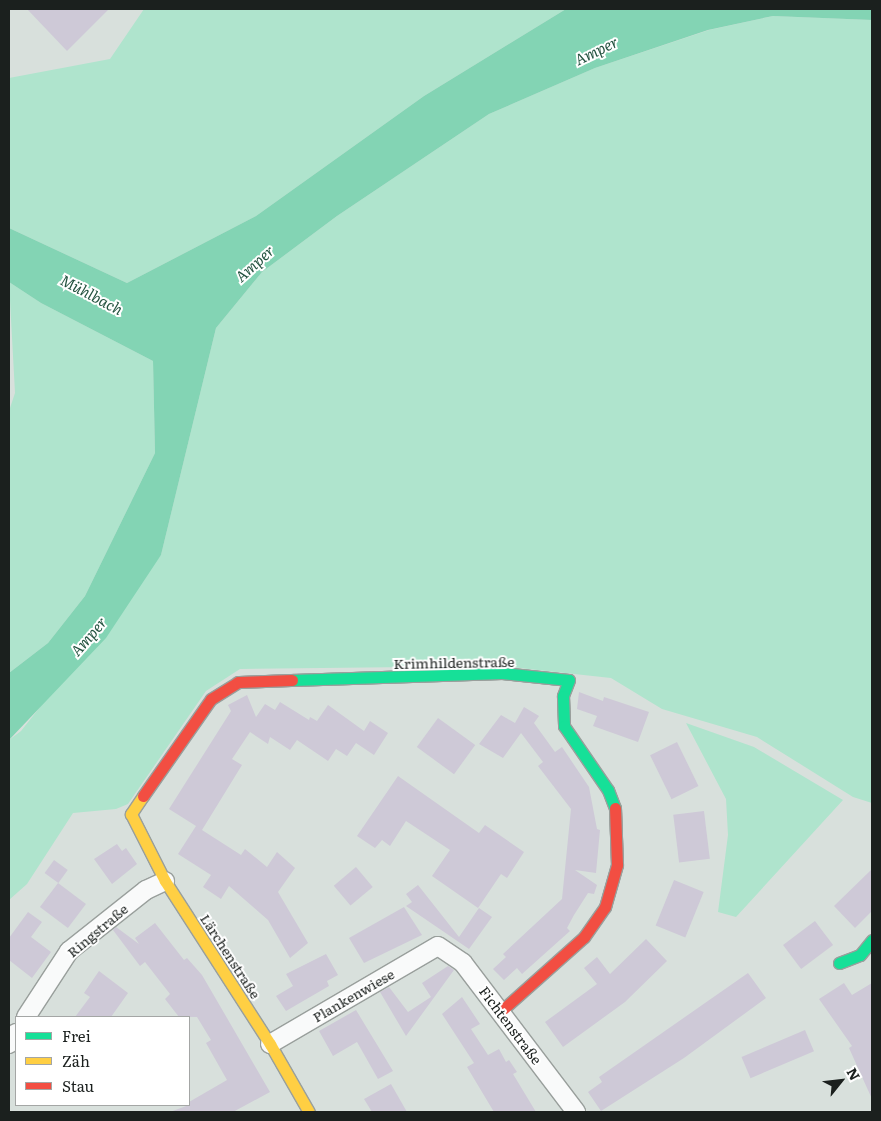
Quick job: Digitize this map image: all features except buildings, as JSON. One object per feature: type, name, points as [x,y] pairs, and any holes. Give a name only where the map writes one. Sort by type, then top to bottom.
[{"type":"street","name":"Krimhildenstraße","points":[[131,814],[211,699],[238,682],[502,674],[569,680],[563,696],[564,726],[608,790],[615,808],[617,865],[605,906],[584,937],[501,1011]]},
{"type":"street","name":"Lärchenstraße","points":[[131,814],[165,881],[270,1044],[309,1112]]},
{"type":"street","name":"Ringstraße","points":[[27,1016],[69,951],[146,890],[165,881]]},
{"type":"street","points":[[839,963],[860,955],[872,940]]},
{"type":"street","name":"Fichtenstraße","points":[[438,946],[463,963],[576,1112]]},
{"type":"street","name":"Plankenwiese","points":[[270,1044],[438,946]]},
{"type":"shaded area","points":[[144,9],[566,9],[424,96],[256,216],[127,283],[9,228],[9,78],[110,59]]},
{"type":"shaded area","points":[[773,16],[872,20],[872,803],[853,797],[757,737],[662,709],[611,678],[502,666],[240,669],[206,691],[128,804],[116,809],[73,813],[27,884],[9,900],[9,740],[21,731],[161,555],[216,328],[262,272],[337,216],[489,114],[595,68],[709,30]]},
{"type":"shaded area","points":[[9,282],[41,303],[153,361],[155,453],[85,596],[48,643],[9,673],[9,411],[15,393]]},
{"type":"shaded area","points":[[686,723],[754,747],[843,800],[736,917],[718,912],[728,835],[726,799]]},
{"type":"water","points":[[566,9],[872,9],[872,20],[773,16],[708,30],[595,68],[489,114],[337,216],[262,272],[216,328],[161,555],[106,638],[9,740],[9,673],[48,643],[85,596],[155,453],[153,361],[41,303],[9,282],[9,228],[127,283],[256,216],[424,96]]},
{"type":"traffic: fast","points":[[292,680],[502,673],[569,680],[563,696],[564,726],[608,790],[615,808]]},
{"type":"traffic: fast","points":[[839,963],[860,955],[872,940]]},
{"type":"traffic: slow","points":[[143,796],[131,814],[165,881],[270,1044],[309,1112]]},
{"type":"traffic: jam","points":[[143,796],[211,699],[238,682],[292,680]]},
{"type":"traffic: jam","points":[[501,1011],[584,937],[605,907],[617,865],[615,808]]},
{"type":"water label","name":"Amper","points":[[596,50]]},
{"type":"water label","name":"Amper","points":[[254,263]]},
{"type":"water label","name":"Mühlbach","points":[[92,294]]},
{"type":"water label","name":"Amper","points":[[88,636]]}]
